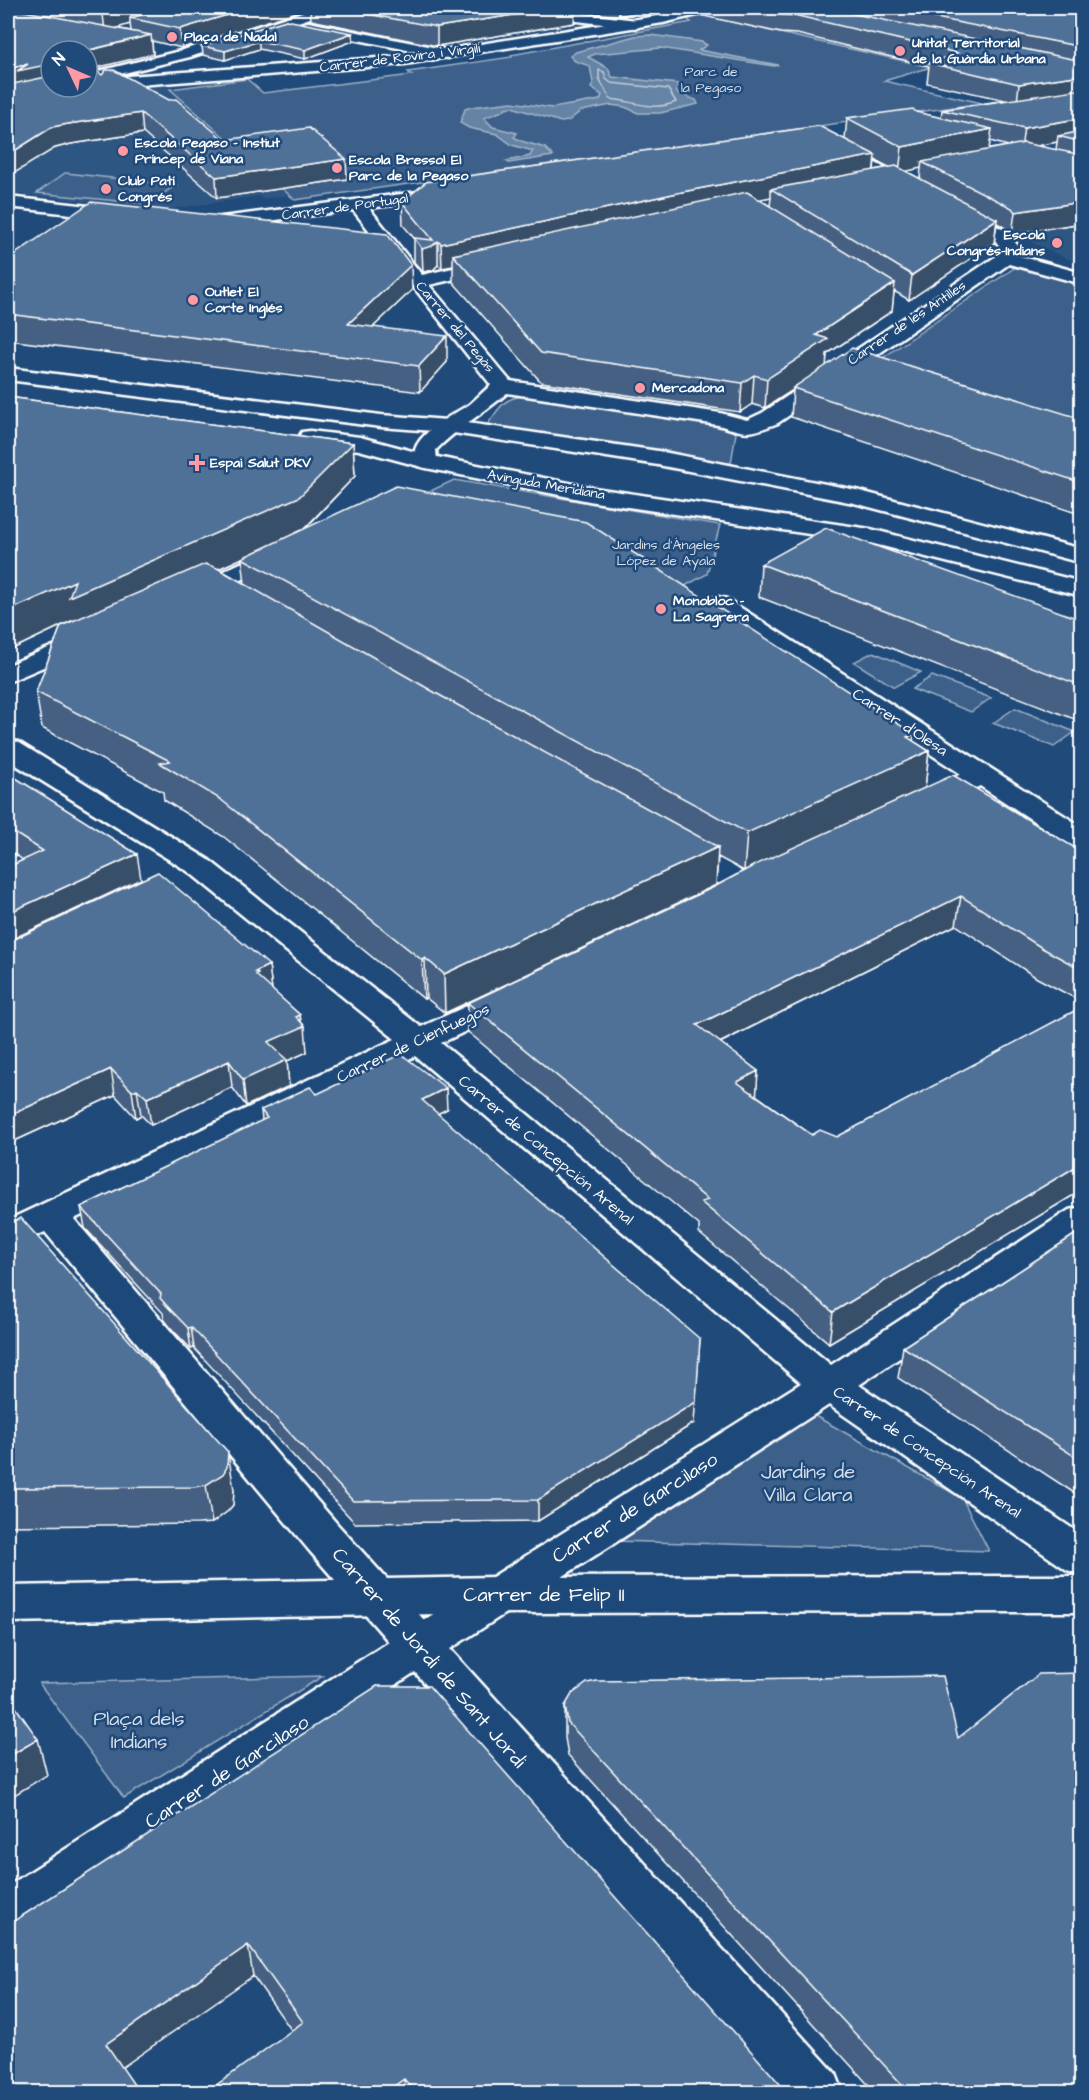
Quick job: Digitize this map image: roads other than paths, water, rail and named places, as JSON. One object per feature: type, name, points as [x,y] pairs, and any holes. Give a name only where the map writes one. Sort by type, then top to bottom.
[{"type":"street","points":[[99,75],[185,54],[327,8]]},
{"type":"street","points":[[499,8],[637,24]]},
{"type":"street","name":"Carrer de Rovira i Virgili","points":[[99,83],[374,64],[637,24],[709,8]]},
{"type":"street","points":[[284,21],[448,54]]},
{"type":"street","points":[[149,47],[185,54]]},
{"type":"street","points":[[844,137],[820,140],[900,180],[1002,236],[1010,248],[1006,258],[1082,279]]},
{"type":"street","points":[[866,186],[921,176]]},
{"type":"street","name":"Carrer de Portugal","points":[[192,222],[213,225],[464,190]]},
{"type":"street","points":[[8,202],[146,217]]},
{"type":"street","name":"Carrer del Pegàs","points":[[358,206],[503,386],[477,408],[447,426],[425,448],[426,461]]},
{"type":"street","name":"Carrer de les Antilles","points":[[503,386],[720,418],[748,427],[770,418],[845,366],[912,313],[1006,258]]},
{"type":"street","points":[[417,282],[511,261]]},
{"type":"street","points":[[845,366],[870,375]]},
{"type":"street","points":[[8,374],[370,420],[447,426],[741,473],[856,497],[1082,556]]},
{"type":"street","name":"Avinguda Meridiana","points":[[284,434],[360,444],[426,461],[594,495],[870,536],[1082,589]]},
{"type":"street","points":[[175,602],[298,544]]},
{"type":"street","points":[[208,587],[240,600]]},
{"type":"street","name":"Carrer d'Olesa","points":[[718,603],[1082,840]]},
{"type":"street","points":[[8,674],[110,630]]},
{"type":"street","name":"Carrer de Concepción Arenal","points":[[8,748],[185,872],[418,1041],[829,1385],[1082,1558]]},
{"type":"street","points":[[902,812],[982,775]]},
{"type":"street","points":[[659,838],[731,878],[752,881],[711,902]]},
{"type":"street","name":"Carrer de Cienfuegos","points":[[8,1235],[534,986]]},
{"type":"street","name":"Carrer de Jordi de Sant Jordi","points":[[50,1214],[376,1597],[420,1645],[450,1683],[817,2092]]},
{"type":"street","name":"Carrer de Garcilaso","points":[[8,1914],[497,1595],[829,1385],[1082,1220]]},
{"type":"street","name":"Carrer de Felip II","points":[[8,1604],[497,1595],[1082,1594]]},
{"type":"water","points":[[651,35],[702,42],[707,45],[699,50],[778,65],[661,48],[595,54],[588,57],[608,68],[612,77],[678,84],[677,93],[696,100],[698,104],[660,113],[638,113],[625,107],[611,105],[581,111],[568,121],[561,122],[512,107],[484,118],[493,127],[517,133],[514,137],[545,148],[553,156],[509,163],[506,161],[530,156],[533,151],[512,145],[497,134],[469,128],[460,123],[465,109],[471,107],[512,102],[552,108],[600,100],[602,95],[591,88],[593,83],[590,66],[575,61],[570,56],[576,52],[635,36]]},
{"type":"place","name":"Plaça de Nadal","points":[[172,37]]},
{"type":"place","name":"Unitat Territorial de la Guàrdia Urbana","points":[[900,51]]},
{"type":"place","name":"Escola Pegaso - Instiut Príncep de Viana","points":[[123,151]]},
{"type":"place","name":"Escola Bressol El Parc de la Pegaso","points":[[337,168]]},
{"type":"place","name":"Club Patí Congrés","points":[[106,189]]},
{"type":"place","name":"Escola Congrés-Indians","points":[[1057,243]]},
{"type":"place","name":"Outlet El Corte Inglés","points":[[193,300]]},
{"type":"place","name":"Mercadona","points":[[640,388]]},
{"type":"place","name":"Espai Salut DKV","points":[[197,463]]},
{"type":"place","name":"Monobloc - La Sagrera","points":[[661,609]]},
{"type":"park label","name":"Parc de la Pegaso","points":[[711,80]]},
{"type":"park label","name":"Jardins d'Ángeles López de Ayala","points":[[666,554]]},
{"type":"park label","name":"Jardins de Villa Clara","points":[[808,1484]]},
{"type":"park label","name":"Plaça dels Indians","points":[[139,1730]]}]
